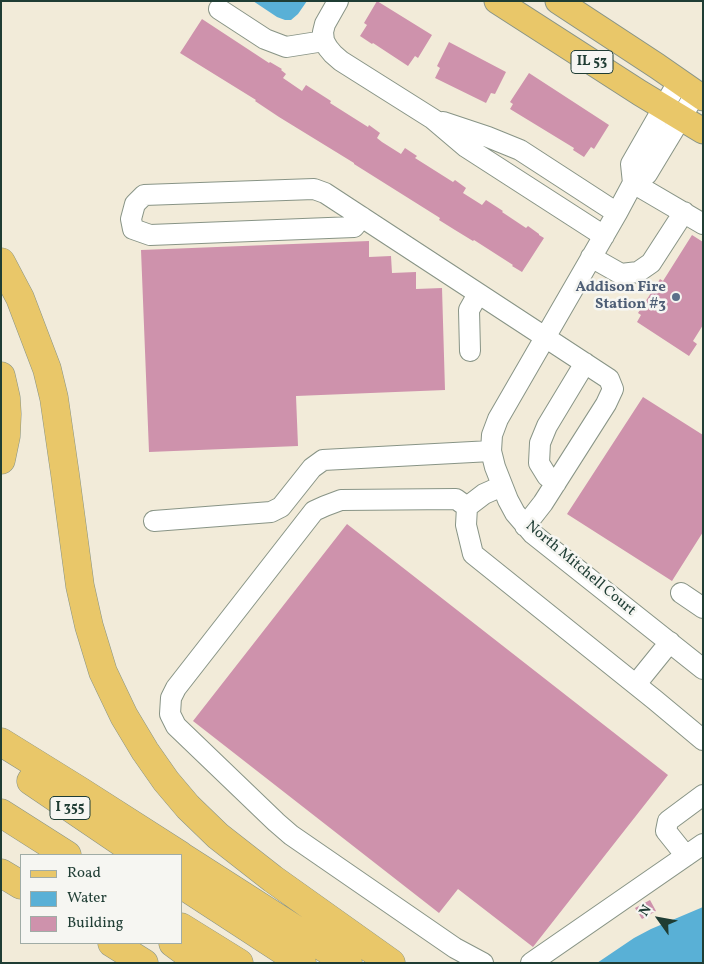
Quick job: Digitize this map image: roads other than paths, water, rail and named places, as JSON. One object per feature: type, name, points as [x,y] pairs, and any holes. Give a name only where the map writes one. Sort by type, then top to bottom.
[{"type":"highway","points":[[1,262],[20,298],[47,369],[54,398],[80,586],[89,626],[103,672],[124,716],[166,781],[188,807],[218,836],[273,879],[391,963]]},
{"type":"highway","points":[[1,376],[6,398],[7,414],[6,436],[1,460]]},
{"type":"highway","points":[[1,742],[178,854]]},
{"type":"highway","name":"I 355","points":[[1,761],[139,854]]},
{"type":"highway","name":"I 355","points":[[1,813],[65,854]]},
{"type":"highway","points":[[1,819],[50,854]]},
{"type":"highway","points":[[182,857],[348,963]]},
{"type":"highway","points":[[1,873],[20,884]]},
{"type":"highway","points":[[182,885],[302,963]]},
{"type":"highway","points":[[182,928],[239,963]]},
{"type":"highway","points":[[114,944],[144,963]]},
{"type":"highway","points":[[174,944],[200,963]]},
{"type":"main road","name":"IL 53","points":[[497,1],[703,131]]},
{"type":"main road","name":"IL 53","points":[[558,1],[692,91]]},
{"type":"street","points":[[338,1],[325,24],[323,32],[324,41],[328,48],[341,61],[433,119],[466,147],[604,236]]},
{"type":"street","points":[[219,9],[265,39],[286,47],[324,41]]},
{"type":"street","name":"North Mitchell Court","points":[[692,91],[672,112],[631,164],[633,183],[498,419],[492,435],[491,451],[502,486],[515,513],[525,526],[670,642],[700,660]]},
{"type":"street","points":[[433,119],[488,137],[520,150],[617,213]]},
{"type":"street","points":[[532,189],[546,166]]},
{"type":"street","points":[[633,183],[703,224]]},
{"type":"street","points":[[362,217],[354,226],[150,235],[133,229],[130,219],[135,204],[144,195],[314,189],[325,193],[362,217],[545,338],[608,378],[613,388],[606,404],[544,503],[525,526]]},
{"type":"street","points":[[591,257],[621,274],[638,272],[651,263],[684,212]]},
{"type":"street","points":[[470,351],[469,310],[478,294]]},
{"type":"street","points":[[556,483],[547,476],[539,463],[540,443],[547,426],[585,363]]},
{"type":"street","points":[[154,520],[270,512],[281,507],[312,468],[323,460],[491,451]]},
{"type":"street","points":[[502,486],[484,494],[467,507],[466,524],[474,554],[703,740]]},
{"type":"street","points":[[467,507],[456,499],[341,500],[314,511],[176,688],[171,698],[170,714],[176,726],[291,835],[448,944],[482,963]]},
{"type":"street","points":[[681,593],[703,608]]},
{"type":"street","points":[[636,684],[670,642]]},
{"type":"street","points":[[686,856],[666,830],[668,821],[703,795]]},
{"type":"street","points":[[531,963],[703,844]]},
{"type":"water","points":[[253,1],[307,1],[298,14],[291,20],[285,20],[277,17]]},
{"type":"water","points":[[703,907],[703,963],[597,963],[651,929]]},
{"type":"place","name":"Addison Fire Station #3","points":[[676,297]]}]
